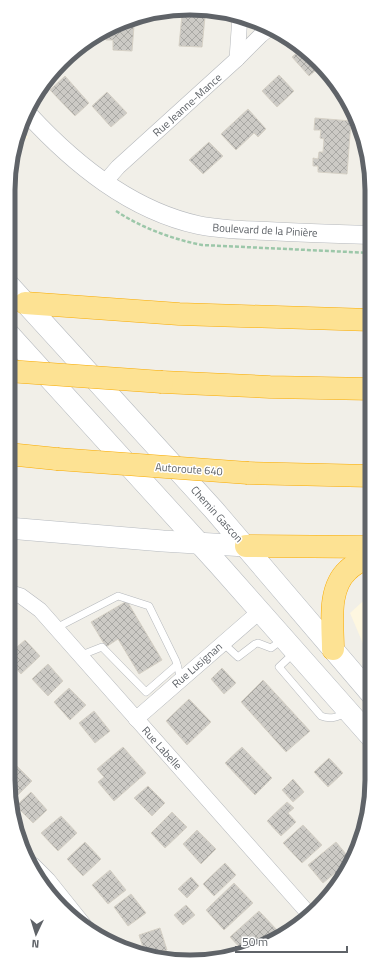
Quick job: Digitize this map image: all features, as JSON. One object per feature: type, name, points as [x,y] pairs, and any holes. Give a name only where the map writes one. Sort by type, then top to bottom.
[{"type":"highway","points":[[17,302],[179,314],[365,320]]},
{"type":"highway","points":[[15,372],[162,382],[270,387],[365,389]]},
{"type":"highway","name":"Autoroute 640","points":[[15,455],[248,473],[365,476]]},
{"type":"highway","points":[[246,546],[365,547]]},
{"type":"highway","points":[[333,649],[333,608],[337,586],[340,579],[348,570],[365,559]]},
{"type":"main road","name":"Chemin Gascon","points":[[17,302],[246,546],[365,687]]},
{"type":"main road","points":[[15,341],[365,730]]},
{"type":"main road","points":[[15,529],[199,544],[246,546]]},
{"type":"street","points":[[238,59],[240,22]]},
{"type":"street","name":"Rue Jeanne-Mance","points":[[105,182],[118,167],[238,59],[265,32]]},
{"type":"street","name":"Boulevard de la Pinière","points":[[31,117],[60,146],[105,182],[125,197],[155,212],[199,225],[236,230],[365,235]]},
{"type":"street","name":"Rue Labelle","points":[[15,594],[21,596],[40,610],[78,656],[306,911]]},
{"type":"street","name":"Rue Lusignan","points":[[136,719],[150,697],[179,672],[223,642],[259,612]]},
{"type":"street","points":[[42,874],[70,908]]},
{"type":"lane","points":[[56,628],[118,596],[150,606],[179,672]]},
{"type":"lane","points":[[223,642],[238,657],[258,643],[272,648],[289,646]]},
{"type":"lane","points":[[78,656],[102,647],[150,697]]},
{"type":"shaded area","points":[[24,134],[28,137],[22,142]]},
{"type":"shaded area","points":[[365,599],[365,648],[350,613]]},
{"type":"building","points":[[182,15],[205,17],[202,47],[179,46]]},
{"type":"building","points":[[131,25],[134,26],[132,51],[113,50],[113,40],[106,40],[106,36],[123,28]]},
{"type":"building","points":[[298,52],[317,69],[309,76],[292,57]]},
{"type":"building","points":[[279,75],[294,91],[277,107],[262,91]]},
{"type":"building","points":[[65,76],[89,103],[75,116],[50,90]]},
{"type":"building","points":[[107,92],[127,113],[111,127],[92,106]]},
{"type":"building","points":[[248,109],[266,129],[258,137],[254,133],[236,150],[221,134]]},
{"type":"building","points":[[315,118],[351,121],[347,174],[318,172],[318,166],[313,166],[313,158],[318,159],[319,152],[323,152],[324,139],[320,138],[321,130],[314,130]]},
{"type":"building","points":[[209,142],[223,156],[203,174],[189,160]]},
{"type":"building","points":[[127,601],[162,660],[139,674],[118,639],[106,647],[91,622]]},
{"type":"building","points":[[25,640],[40,656],[21,674],[15,667],[15,649]]},
{"type":"building","points":[[48,664],[63,681],[48,696],[32,679]]},
{"type":"building","points":[[222,668],[236,683],[224,694],[211,679]]},
{"type":"building","points":[[263,680],[310,731],[286,752],[241,702]]},
{"type":"building","points":[[69,688],[86,705],[70,720],[54,702]]},
{"type":"building","points":[[189,699],[211,722],[187,745],[166,721]]},
{"type":"building","points":[[94,711],[110,731],[95,743],[79,723]]},
{"type":"building","points":[[123,747],[146,773],[114,801],[98,782],[104,777],[97,769]]},
{"type":"building","points":[[242,747],[272,778],[255,795],[225,763]]},
{"type":"building","points":[[329,758],[343,773],[328,787],[314,772]]},
{"type":"building","points":[[16,765],[32,781],[16,797],[15,791]]},
{"type":"building","points":[[293,779],[304,792],[293,802],[282,790]]},
{"type":"building","points":[[148,786],[165,803],[152,816],[134,798]]},
{"type":"building","points":[[31,792],[47,810],[33,823],[16,806]]},
{"type":"building","points":[[287,802],[294,808],[288,813],[296,822],[281,836],[267,821]]},
{"type":"building","points":[[172,812],[187,827],[165,848],[151,833]]},
{"type":"building","points":[[61,816],[77,833],[58,851],[41,833]]},
{"type":"building","points":[[303,825],[322,845],[302,863],[283,843]]},
{"type":"building","points":[[197,830],[216,849],[201,864],[183,844]]},
{"type":"building","points":[[85,842],[101,859],[83,876],[67,859]]},
{"type":"building","points":[[336,842],[348,856],[337,876],[335,873],[323,883],[308,865]]},
{"type":"building","points":[[225,863],[236,875],[214,896],[203,884]]},
{"type":"building","points":[[110,870],[126,890],[108,904],[92,885]]},
{"type":"building","points":[[191,877],[199,886],[187,898],[178,889]]},
{"type":"building","points":[[234,883],[253,903],[224,930],[206,910]]},
{"type":"building","points":[[131,894],[146,913],[128,926],[114,907]]},
{"type":"building","points":[[186,905],[195,915],[183,925],[174,915]]},
{"type":"building","points":[[259,911],[278,931],[257,942],[240,948],[230,937]]},
{"type":"building","points":[[160,928],[167,950],[159,953],[144,949],[139,935]]}]
